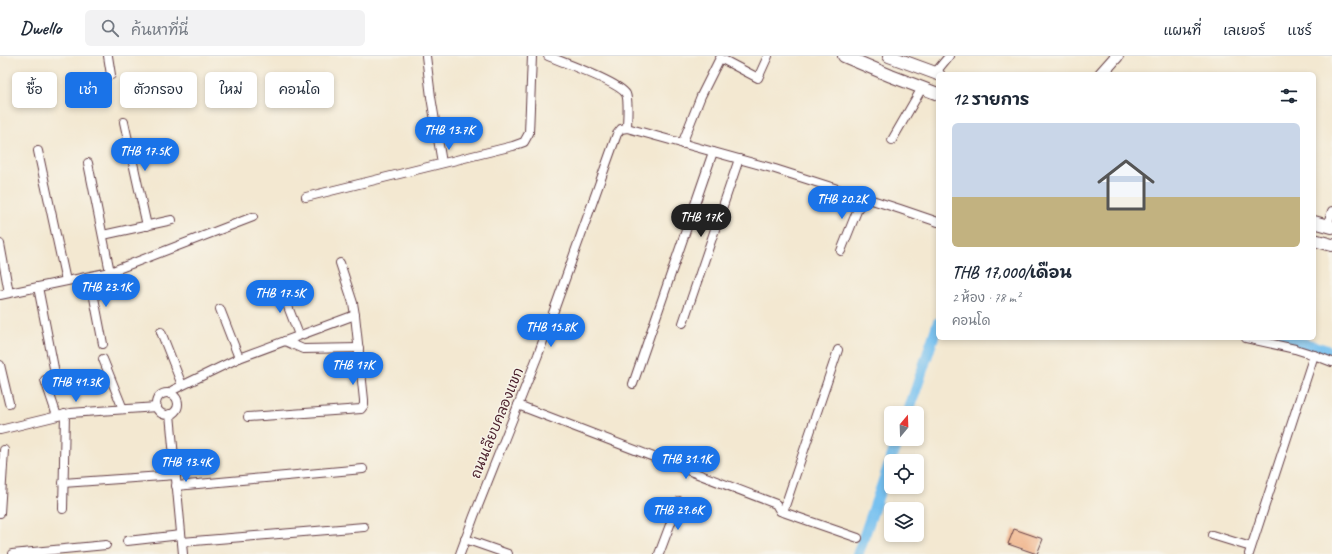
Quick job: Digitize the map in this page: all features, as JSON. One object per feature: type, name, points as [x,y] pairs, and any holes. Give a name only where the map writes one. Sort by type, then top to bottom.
[{"type":"main road","points":[[844,56],[936,93]]},
{"type":"main road","points":[[889,56],[936,73]]},
{"type":"main road","points":[[1103,72],[1117,56]]},
{"type":"main road","points":[[1316,223],[1329,226]]},
{"type":"main road","points":[[1316,241],[1332,245]]},
{"type":"street","points":[[108,56],[111,72]]},
{"type":"street","points":[[426,56],[442,163]]},
{"type":"street","points":[[306,196],[524,142],[529,133],[532,56]]},
{"type":"street","points":[[548,56],[600,78],[626,93],[628,128],[775,169],[863,196],[936,221]]},
{"type":"street","points":[[682,144],[701,96],[720,58],[758,78],[768,56]]},
{"type":"street","points":[[937,72],[949,56]]},
{"type":"street","points":[[892,140],[922,88]]},
{"type":"street","points":[[124,122],[146,226]]},
{"type":"street","name":"ถนนเลียบคลองแขก","points":[[460,554],[538,355],[617,134],[620,128],[628,128]]},
{"type":"street","points":[[38,151],[66,281]]},
{"type":"street","points":[[633,384],[713,152]]},
{"type":"street","points":[[683,323],[739,159]]},
{"type":"street","points":[[88,163],[110,272]]},
{"type":"street","points":[[841,251],[863,196]]},
{"type":"street","points":[[1329,226],[1332,211]]},
{"type":"street","points":[[0,295],[110,272],[253,217]]},
{"type":"street","points":[[103,235],[172,220]]},
{"type":"street","points":[[0,244],[9,292]]},
{"type":"street","points":[[248,417],[361,409],[364,406],[353,302],[340,263]]},
{"type":"street","points":[[90,277],[103,344]]},
{"type":"street","points":[[280,286],[299,335]]},
{"type":"street","points":[[38,287],[54,368]]},
{"type":"street","points":[[220,309],[239,358]]},
{"type":"street","points":[[170,394],[173,390],[182,385],[239,358],[355,315]]},
{"type":"street","points":[[161,332],[182,385]]},
{"type":"street","points":[[1254,340],[1314,355],[1332,362]]},
{"type":"street","points":[[285,341],[303,349],[358,348]]},
{"type":"street","points":[[783,512],[838,350]]},
{"type":"street","points":[[1212,535],[1250,551],[1314,355]]},
{"type":"street","points":[[103,359],[123,409]]},
{"type":"street","points":[[0,365],[9,403]]},
{"type":"street","points":[[45,380],[61,415],[63,509]]},
{"type":"street","points":[[170,394],[176,398],[178,405],[175,411],[167,415],[161,413],[157,407],[156,404],[159,397],[170,394]]},
{"type":"street","points":[[518,405],[776,504],[780,511],[858,538]]},
{"type":"street","points":[[0,430],[61,415],[157,407]]},
{"type":"street","points":[[170,414],[183,554]]},
{"type":"street","points":[[0,513],[4,450]]},
{"type":"street","points":[[176,486],[363,469]]},
{"type":"street","points":[[63,483],[176,475]]},
{"type":"street","points":[[658,554],[679,501]]},
{"type":"street","points":[[127,541],[364,527]]},
{"type":"street","points":[[465,539],[508,554]]},
{"type":"street","points":[[12,554],[106,544]]},
{"type":"building","points":[[1014,529],[1043,539],[1037,554],[1008,544]]},
{"type":"waterway","points":[[910,406],[936,329]]},
{"type":"waterway","points":[[1290,340],[1332,352]]},
{"type":"waterway","points":[[858,554],[896,446]]}]
